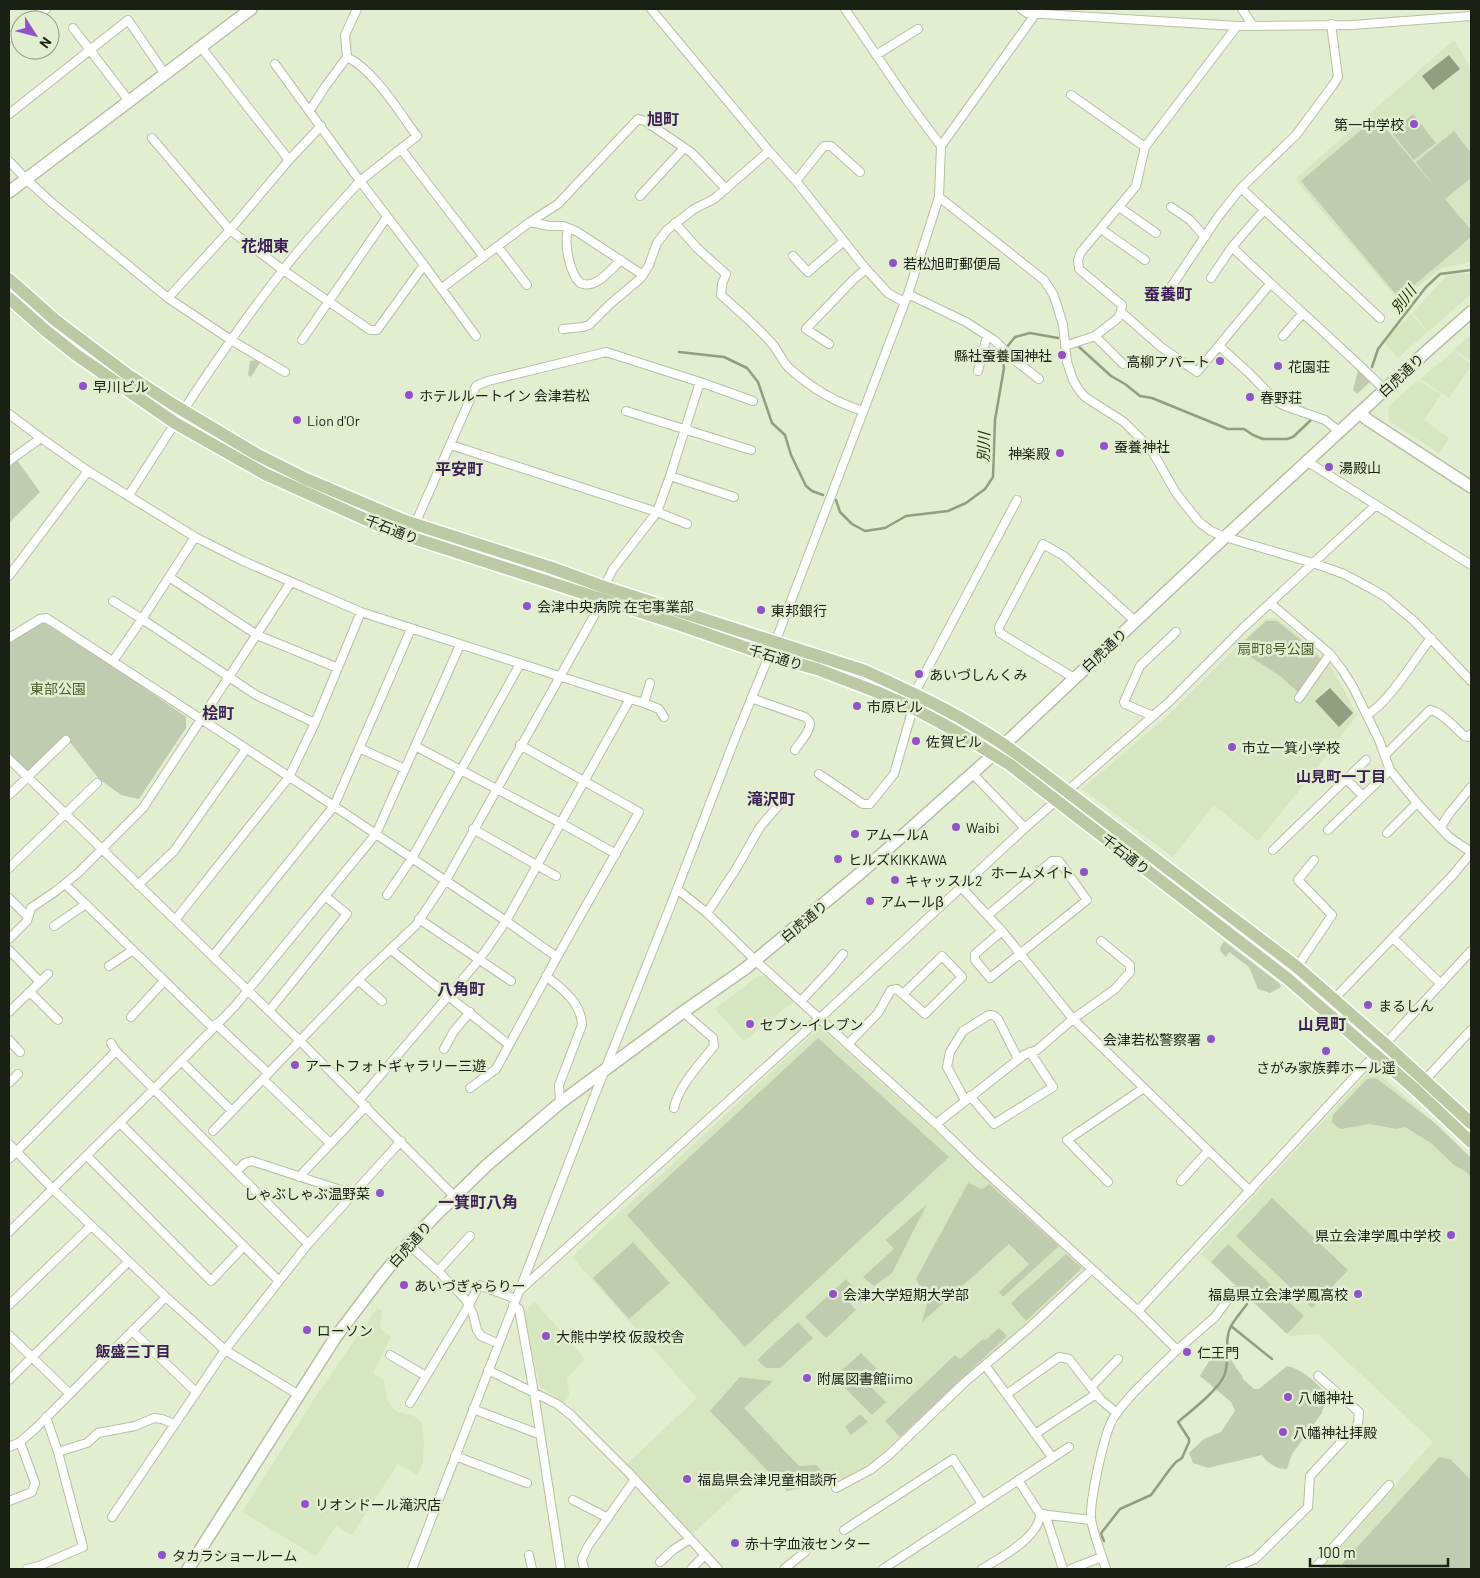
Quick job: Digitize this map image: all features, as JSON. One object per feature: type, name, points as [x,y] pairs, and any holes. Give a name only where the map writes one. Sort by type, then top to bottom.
[{"type":"main road","name":"千石通り","points":[[9,279],[55,320],[128,375],[183,411],[256,454],[306,479],[415,524],[865,671],[968,722],[1003,744],[1297,966],[1471,1123]]},
{"type":"main road","name":"千石通り","points":[[9,298],[75,354],[174,423],[265,474],[378,525],[770,656],[825,672],[913,708],[994,754],[1288,979],[1376,1054],[1471,1142]]},
{"type":"street","points":[[9,192],[250,9]]},
{"type":"street","points":[[310,110],[347,57],[345,35],[357,9]]},
{"type":"street","points":[[651,9],[796,181],[866,269],[888,293],[906,298],[966,322],[990,338],[1039,379]]},
{"type":"street","points":[[845,9],[909,103],[941,146]]},
{"type":"street","points":[[1021,9],[1024,12],[1038,11],[1237,26],[1352,25],[1471,16]]},
{"type":"street","points":[[1242,9],[1253,26]]},
{"type":"street","points":[[412,1569],[751,698],[776,642],[906,298],[938,197],[941,146],[1038,11]]},
{"type":"street","points":[[9,114],[128,20],[165,74]]},
{"type":"street","points":[[1171,287],[1241,188],[1296,135],[1334,85],[1338,76],[1331,24]]},
{"type":"street","points":[[1065,353],[1095,336],[1110,325],[1121,312],[1122,305],[1079,269],[1078,260],[1081,252],[1136,186],[1145,147],[1237,26]]},
{"type":"street","points":[[73,28],[129,101]]},
{"type":"street","points":[[876,55],[918,29]]},
{"type":"street","points":[[201,47],[289,160]]},
{"type":"street","points":[[128,495],[174,423],[231,340],[315,230],[360,181],[417,136],[376,81],[356,61],[347,57]]},
{"type":"street","points":[[275,64],[476,336]]},
{"type":"street","points":[[1071,95],[1145,147]]},
{"type":"street","points":[[442,288],[530,222],[558,204],[638,119],[645,121],[692,153],[726,189]]},
{"type":"street","points":[[168,298],[321,126]]},
{"type":"street","points":[[152,138],[230,230],[283,270],[370,330],[377,330],[424,265]]},
{"type":"street","points":[[796,181],[824,146],[831,146],[860,172]]},
{"type":"street","points":[[640,196],[684,148]]},
{"type":"street","points":[[401,149],[484,257]]},
{"type":"street","points":[[563,329],[583,328],[589,325],[643,275],[650,265],[657,243],[667,230],[694,209],[714,200],[769,151]]},
{"type":"street","points":[[9,160],[26,179],[119,259],[168,298],[231,340],[285,372]]},
{"type":"street","points":[[1241,188],[1380,318]]},
{"type":"street","points":[[938,197],[1044,280],[1058,305],[1063,325],[1065,353],[1073,380],[1079,390],[1085,397],[1124,422],[1151,449],[1176,493],[1199,522],[1211,531],[1225,537],[1344,574],[1384,596],[1414,621],[1471,681]]},
{"type":"street","points":[[1119,207],[1156,233]]},
{"type":"street","points":[[1171,207],[1190,220],[1205,237]]},
{"type":"street","points":[[1211,278],[1232,247],[1264,210]]},
{"type":"street","points":[[302,340],[387,217]]},
{"type":"street","points":[[530,222],[549,226],[563,226],[576,231],[643,275]]},
{"type":"street","points":[[675,224],[697,248],[726,274],[722,284],[721,295],[760,330],[788,367],[808,383],[835,399],[863,411]]},
{"type":"street","points":[[568,228],[566,238],[572,272],[580,283],[589,285],[596,282],[621,260]]},
{"type":"street","points":[[1101,229],[1145,260]]},
{"type":"street","points":[[793,256],[808,272],[844,241]]},
{"type":"street","points":[[498,247],[527,286]]},
{"type":"street","points":[[1232,247],[1385,390]]},
{"type":"street","points":[[829,344],[806,329],[841,291],[866,269]]},
{"type":"street","points":[[1121,312],[1160,347],[1197,372],[1270,284]]},
{"type":"street","name":"白虎通り","points":[[188,1569],[335,1338],[408,1244],[486,1166],[560,1103],[683,1012],[756,961],[864,870],[994,754],[1225,537],[1471,312]]},
{"type":"street","points":[[1284,336],[1303,313]]},
{"type":"street","points":[[1095,336],[1123,364]]},
{"type":"street","points":[[978,370],[990,338]]},
{"type":"street","points":[[1219,346],[1277,402],[1325,420],[1340,432]]},
{"type":"street","points":[[415,524],[452,445],[476,386],[488,381],[606,352],[754,401]]},
{"type":"street","points":[[213,1131],[358,980],[416,924],[446,880],[558,677],[594,616],[604,586],[613,569],[657,512],[700,382]]},
{"type":"street","points":[[626,411],[686,428],[751,450]]},
{"type":"street","points":[[1360,413],[1471,487]]},
{"type":"street","points":[[9,414],[88,471],[195,537],[243,561],[361,612],[558,677],[630,698],[659,709],[664,717]]},
{"type":"street","points":[[9,461],[41,438]]},
{"type":"street","points":[[452,445],[657,512],[687,524]]},
{"type":"street","points":[[1308,462],[1471,565]]},
{"type":"street","points":[[9,576],[88,471]]},
{"type":"street","points":[[670,476],[734,497]]},
{"type":"street","points":[[914,694],[1017,500]]},
{"type":"street","points":[[516,1299],[1025,828],[1180,692],[1243,628],[1376,504]]},
{"type":"street","points":[[113,661],[195,537]]},
{"type":"street","points":[[1074,678],[1000,633],[999,627],[1043,544],[1064,556],[1135,621]]},
{"type":"street","points":[[169,577],[257,635],[338,668]]},
{"type":"street","points":[[9,939],[27,921],[31,908],[78,873],[149,801],[291,582]]},
{"type":"street","points":[[113,600],[256,695],[315,723]]},
{"type":"street","points":[[1270,603],[1330,654],[1348,679],[1367,715],[1390,770],[1417,804],[1440,828],[1471,853],[1452,876],[1334,999]]},
{"type":"street","points":[[175,920],[289,777],[315,723],[361,612]]},
{"type":"street","points":[[9,638],[25,627],[46,618],[446,880],[557,957]]},
{"type":"street","points":[[213,956],[334,806],[411,629]]},
{"type":"street","points":[[1153,716],[1124,702],[1140,666],[1176,632]]},
{"type":"street","points":[[1367,715],[1376,708],[1407,673],[1431,638]]},
{"type":"street","points":[[9,1232],[154,1089],[248,991],[376,834],[460,645]]},
{"type":"street","points":[[1299,698],[1330,654]]},
{"type":"street","points":[[387,895],[412,858],[520,664]]},
{"type":"street","points":[[644,703],[650,684]]},
{"type":"street","points":[[360,1099],[480,960],[506,921],[630,698]]},
{"type":"street","points":[[751,698],[809,720],[810,724],[807,731],[795,750]]},
{"type":"street","points":[[819,774],[863,804],[870,804],[894,774],[913,708]]},
{"type":"street","points":[[1385,755],[1430,710],[1434,710],[1464,736],[1468,737],[1471,734]]},
{"type":"street","points":[[9,795],[66,740]]},
{"type":"street","points":[[470,1088],[496,1069],[508,1044],[639,812],[520,745]]},
{"type":"street","points":[[415,746],[616,854]]},
{"type":"street","points":[[138,885],[174,851],[246,748]]},
{"type":"street","points":[[359,748],[405,769]]},
{"type":"street","points":[[9,759],[360,1099],[455,1197]]},
{"type":"street","points":[[1273,850],[1366,760]]},
{"type":"street","points":[[1328,830],[1390,770]]},
{"type":"street","points":[[972,773],[1025,828]]},
{"type":"street","points":[[1346,779],[1363,796]]},
{"type":"street","points":[[9,868],[97,783]]},
{"type":"street","points":[[1440,828],[1471,787]]},
{"type":"street","points":[[1387,833],[1417,804]]},
{"type":"street","points":[[707,913],[736,870],[760,827],[778,806]]},
{"type":"street","points":[[473,829],[556,876]]},
{"type":"street","points":[[988,915],[1052,861],[1059,860],[1087,900],[990,978],[975,960],[975,954],[1002,931]]},
{"type":"street","points":[[1297,966],[1332,916],[1298,880],[1314,860]]},
{"type":"street","points":[[64,884],[266,1076],[330,1143]]},
{"type":"street","points":[[962,888],[1002,931],[1073,1019],[1250,1191]]},
{"type":"street","points":[[677,889],[707,913],[756,961],[936,1124],[1138,1311],[1177,1350]]},
{"type":"street","points":[[269,1011],[347,914],[325,896]]},
{"type":"street","points":[[9,898],[28,917]]},
{"type":"street","points":[[54,926],[86,904]]},
{"type":"street","points":[[419,919],[510,981]]},
{"type":"street","points":[[1392,938],[1441,984]]},
{"type":"street","points":[[936,1124],[1018,1059],[1036,1050],[1073,1019],[1115,989],[1130,972],[1130,965],[1101,941]]},
{"type":"street","points":[[390,949],[508,1044]]},
{"type":"street","points":[[9,950],[40,982]]},
{"type":"street","points":[[110,966],[133,950]]},
{"type":"street","points":[[1138,1311],[1471,951]]},
{"type":"street","points":[[801,1001],[843,954]]},
{"type":"street","points":[[848,1044],[878,1013],[891,990],[897,989],[925,1014],[962,977],[942,956],[903,994]]},
{"type":"street","points":[[9,1012],[48,974]]},
{"type":"street","points":[[546,976],[568,994],[579,1008],[582,1016],[582,1025],[559,1085],[560,1103]]},
{"type":"street","points":[[358,980],[382,1001]]},
{"type":"street","points":[[131,1017],[164,981]]},
{"type":"street","points":[[30,992],[58,1020]]},
{"type":"street","points":[[444,1049],[454,1031],[470,1012]]},
{"type":"street","points":[[674,1108],[676,1100],[690,1077],[714,1046],[713,1038],[683,1012]]},
{"type":"street","points":[[1018,1059],[998,1019],[991,1014],[963,1031],[950,1052],[947,1067],[968,1098],[994,1124],[1053,1087],[1030,1052]]},
{"type":"street","points":[[1425,1080],[1471,1030]]},
{"type":"street","points":[[9,1040],[20,1052]]},
{"type":"street","points":[[111,1042],[116,1051],[308,1244]]},
{"type":"street","points":[[9,1159],[116,1051]]},
{"type":"street","points":[[181,1060],[232,1111]]},
{"type":"street","points":[[9,1083],[18,1074]]},
{"type":"street","points":[[1108,1182],[1067,1140],[1144,1088]]},
{"type":"street","points":[[299,1177],[366,1106]]},
{"type":"street","points":[[120,1123],[278,1280]]},
{"type":"street","points":[[112,1517],[224,1350],[308,1244],[401,1141]]},
{"type":"street","points":[[9,1144],[128,1262],[224,1350],[299,1395]]},
{"type":"street","points":[[1181,1182],[1208,1151]]},
{"type":"street","points":[[86,1156],[211,1281],[244,1246]]},
{"type":"street","points":[[236,1172],[244,1163],[252,1161],[353,1194]]},
{"type":"street","points":[[9,1305],[91,1226]]},
{"type":"street","points":[[438,1271],[470,1236]]},
{"type":"street","points":[[408,1244],[466,1300],[481,1336],[499,1344]]},
{"type":"street","points":[[9,1380],[128,1262]]},
{"type":"street","points":[[836,1488],[870,1470],[883,1460],[985,1365],[1092,1270]]},
{"type":"street","points":[[410,1403],[479,1285],[516,1299]]},
{"type":"street","points":[[1106,1569],[1091,1520],[1098,1467],[1113,1418],[1136,1391],[1177,1350],[1215,1317],[1234,1290]]},
{"type":"street","points":[[9,1447],[20,1442],[166,1297]]},
{"type":"street","points":[[516,1299],[534,1393],[561,1569]]},
{"type":"street","points":[[132,1331],[196,1392]]},
{"type":"street","points":[[9,1335],[69,1393]]},
{"type":"street","points":[[390,1355],[426,1376]]},
{"type":"street","points":[[1007,1394],[1059,1357],[1069,1359],[1101,1400],[1117,1414]]},
{"type":"street","points":[[1035,1434],[1094,1391],[1118,1359]]},
{"type":"street","points":[[985,1365],[1052,1457]]},
{"type":"street","points":[[488,1370],[558,1404],[571,1415],[635,1479],[718,1569]]},
{"type":"street","points":[[1230,1569],[1255,1559],[1308,1507],[1310,1476],[1358,1424],[1359,1412],[1318,1376]]},
{"type":"street","points":[[473,1409],[536,1433]]},
{"type":"street","points":[[27,1569],[39,1566],[83,1547],[58,1452],[46,1417]]},
{"type":"street","points":[[58,1452],[87,1443],[98,1433],[135,1426],[154,1418],[174,1424]]},
{"type":"street","points":[[9,1501],[32,1492],[35,1483],[20,1442]]},
{"type":"street","points":[[883,1569],[1052,1457],[1069,1448]]},
{"type":"street","points":[[455,1456],[527,1483]]},
{"type":"street","points":[[844,1530],[953,1459],[982,1504]]},
{"type":"street","points":[[584,1569],[582,1559],[585,1552],[635,1479]]},
{"type":"street","points":[[1018,1480],[1042,1514],[1062,1569]]},
{"type":"street","points":[[1314,1569],[1388,1485]]},
{"type":"street","points":[[573,1500],[608,1518]]},
{"type":"street","points":[[1042,1514],[1091,1520]]},
{"type":"street","points":[[982,1569],[1024,1541],[1040,1521],[1042,1514]]},
{"type":"street","points":[[660,1562],[673,1550],[690,1539]]},
{"type":"street","points":[[784,1569],[805,1552]]},
{"type":"street","points":[[529,1554],[532,1569]]},
{"type":"street","points":[[691,1569],[705,1555]]},
{"type":"street","points":[[1071,1569],[1102,1557]]},
{"type":"shaded area","name":"第一中学校","points":[[1454,40],[1471,69],[1471,262],[1442,268],[1399,301],[1295,179]]},
{"type":"shaded area","points":[[1449,55],[1460,69],[1433,90],[1422,76]]},
{"type":"shaded area","points":[[1471,273],[1471,294],[1428,332],[1413,313],[1447,275]]},
{"type":"shaded area","points":[[1411,314],[1427,332],[1398,358],[1384,342]]},
{"type":"shaded area","points":[[1471,335],[1471,362],[1454,349]]},
{"type":"shaded area","points":[[1454,351],[1471,366],[1449,398],[1420,379]]},
{"type":"shaded area","points":[[1418,380],[1441,394],[1424,420],[1449,438],[1439,453],[1389,421],[1388,407]]},
{"type":"shaded area","name":"市立一箕小学校","points":[[1277,618],[1305,641],[1331,667],[1357,715],[1311,776],[1258,841],[1214,805],[1173,857],[1082,789],[1165,718],[1265,619]]},
{"type":"shaded area","points":[[1330,688],[1353,713],[1339,727],[1315,701]]},
{"type":"shaded area","points":[[758,976],[764,976],[793,1002],[744,1041],[715,1009]]},
{"type":"shaded area","name":"会津大学短期大学部","points":[[820,1027],[1087,1269],[1035,1319],[894,1446],[869,1465],[848,1479],[758,1474],[690,1536],[626,1465],[697,1398],[572,1257]]},
{"type":"shaded area","name":"福島県立会津学鳳高校","points":[[1372,1068],[1436,1124],[1471,1158],[1471,1569],[1321,1569],[1433,1442],[1318,1334],[1290,1336],[1201,1254]]},
{"type":"shaded area","name":"大熊中学校 仮設校舎","points":[[535,1302],[585,1359],[567,1378],[569,1395],[565,1403],[540,1387],[522,1313]]},
{"type":"shaded area","name":"リオンドール滝沢店","points":[[377,1308],[382,1311],[380,1328],[391,1337],[373,1373],[384,1380],[387,1401],[397,1412],[414,1416],[422,1423],[424,1442],[423,1463],[417,1475],[398,1464],[352,1535],[336,1526],[316,1556],[242,1512],[316,1396]]},
{"type":"green space","points":[[1413,114],[1436,143],[1414,160],[1391,132]]},
{"type":"green space","name":"第一中学校","points":[[1376,117],[1434,186],[1416,162],[1454,131],[1471,153],[1471,178],[1445,199],[1471,230],[1471,237],[1399,298],[1301,181]]},
{"type":"green space","points":[[9,285],[33,310],[60,331],[58,333],[26,307],[9,289]]},
{"type":"green space","points":[[72,340],[117,374],[117,375],[71,344]]},
{"type":"green space","points":[[257,360],[260,363],[251,377],[248,375],[250,361]]},
{"type":"green space","points":[[1358,370],[1370,382],[1357,394],[1353,390]]},
{"type":"green space","points":[[194,425],[254,459],[332,498],[505,559],[546,576],[390,524],[285,479],[193,427]]},
{"type":"green space","points":[[16,459],[40,492],[9,523],[9,464]]},
{"type":"green space","name":"東部公園","points":[[42,620],[70,636],[186,717],[186,728],[139,799],[121,795],[99,779],[66,737],[27,775],[9,758],[9,638]]},
{"type":"green space","name":"扇町8号公園","points":[[1266,621],[1277,621],[1306,644],[1323,662],[1300,694],[1280,676],[1237,648]]},
{"type":"green space","points":[[800,655],[887,687],[936,714],[831,667],[799,657]]},
{"type":"green space","points":[[1053,787],[1126,843],[1126,845],[1124,846],[1086,818]]},
{"type":"green space","points":[[1138,851],[1172,881],[1218,916],[1217,918],[1136,854]]},
{"type":"green space","points":[[1234,925],[1275,956],[1365,1037],[1312,991],[1233,930]]},
{"type":"green space","points":[[1224,941],[1280,984],[1281,987],[1270,993],[1258,989],[1249,967],[1229,952],[1226,957],[1220,951]]},
{"type":"green space","points":[[818,1038],[949,1157],[745,1347],[627,1215]]},
{"type":"green space","points":[[1376,1078],[1436,1124],[1471,1158],[1471,1177],[1454,1165],[1431,1143],[1405,1127],[1397,1129],[1369,1124],[1341,1129],[1332,1122],[1333,1115],[1367,1079]]},
{"type":"green space","points":[[968,1183],[982,1189],[989,1184],[1059,1246],[1003,1297],[999,1292],[1029,1264],[1009,1244],[922,1322],[928,1300],[916,1279]]},
{"type":"green space","points":[[1272,1198],[1348,1270],[1312,1308],[1236,1236]]},
{"type":"green space","points":[[927,1204],[892,1273],[874,1286],[863,1277],[894,1249],[886,1240]]},
{"type":"green space","points":[[633,1242],[670,1283],[629,1319],[593,1278]]},
{"type":"green space","points":[[1228,1244],[1304,1316],[1287,1334],[1211,1262]]},
{"type":"green space","points":[[1066,1254],[1082,1268],[1026,1321],[1011,1303]]},
{"type":"green space","points":[[846,1279],[854,1288],[846,1299],[856,1310],[826,1338],[805,1317]]},
{"type":"green space","points":[[798,1322],[813,1338],[780,1368],[766,1368],[757,1360]]},
{"type":"green space","points":[[999,1328],[1007,1336],[900,1437],[885,1421],[955,1355],[960,1359]]},
{"type":"green space","points":[[861,1353],[878,1370],[866,1382],[886,1402],[872,1415],[834,1377]]},
{"type":"green space","points":[[1229,1358],[1243,1379],[1254,1389],[1259,1389],[1287,1366],[1304,1373],[1327,1394],[1322,1413],[1292,1454],[1287,1469],[1273,1465],[1262,1455],[1208,1468],[1193,1463],[1189,1453],[1204,1439],[1221,1432],[1235,1411],[1231,1402],[1200,1376],[1209,1361]]},
{"type":"green space","points":[[740,1377],[773,1381],[744,1408],[799,1466],[816,1465],[832,1481],[787,1491],[710,1411]]},
{"type":"green space","points":[[860,1414],[868,1422],[851,1435],[845,1427]]},
{"type":"green space","points":[[1439,1457],[1450,1459],[1471,1480],[1471,1569],[1348,1569],[1342,1564]]},
{"type":"waterway","name":"別川","points":[[1372,367],[1378,349],[1426,287],[1440,274],[1471,270]]},
{"type":"waterway","name":"別川","points":[[836,500],[840,512],[852,524],[865,531],[885,528],[906,516],[948,511],[966,503],[985,489],[993,477],[995,420],[1004,368],[1002,353],[1015,337],[1030,333],[1058,338]]},
{"type":"waterway","name":"別川","points":[[1078,346],[1111,376],[1140,396],[1152,398],[1228,429],[1244,429],[1263,439],[1287,439],[1293,437],[1311,420]]},
{"type":"waterway","points":[[679,352],[724,357],[747,368],[758,382],[772,423],[785,435],[791,455],[806,486],[812,491],[823,495]]},
{"type":"waterway","points":[[1104,1541],[1101,1534],[1120,1509],[1151,1495],[1170,1469],[1182,1458],[1189,1439],[1178,1422],[1204,1400],[1221,1382],[1227,1364],[1229,1332],[1233,1323],[1247,1304]]},
{"type":"waterway","points":[[1231,1326],[1272,1359]]},
{"type":"place","name":"第一中学校","points":[[1414,124]]},
{"type":"place","name":"若松旭町郵便局","points":[[893,263]]},
{"type":"place","name":"縣社蚕養国神社","points":[[1062,355]]},
{"type":"place","name":"高柳アパート","points":[[1220,361]]},
{"type":"place","name":"花園荘","points":[[1278,366]]},
{"type":"place","name":"早川ビル","points":[[83,386]]},
{"type":"place","name":"ホテルルートイン 会津若松","points":[[409,395]]},
{"type":"place","name":"春野荘","points":[[1250,397]]},
{"type":"place","name":"Lion d'Or","points":[[297,420]]},
{"type":"place","name":"蚕養神社","points":[[1104,446]]},
{"type":"place","name":"神楽殿","points":[[1060,453]]},
{"type":"place","name":"湯殿山","points":[[1329,467]]},
{"type":"place","name":"会津中央病院 在宅事業部","points":[[527,606]]},
{"type":"place","name":"東邦銀行","points":[[761,610]]},
{"type":"place","name":"あいづしんくみ","points":[[919,674]]},
{"type":"place","name":"市原ビル","points":[[857,706]]},
{"type":"place","name":"佐賀ビル","points":[[916,741]]},
{"type":"place","name":"市立一箕小学校","points":[[1232,747]]},
{"type":"place","name":"Waibi","points":[[956,827]]},
{"type":"place","name":"アムールA","points":[[855,834]]},
{"type":"place","name":"ヒルズKIKKAWA","points":[[838,859]]},
{"type":"place","name":"ホームメイト","points":[[1084,872]]},
{"type":"place","name":"キャッスル2","points":[[895,880]]},
{"type":"place","name":"アムールβ","points":[[870,901]]},
{"type":"place","name":"まるしん","points":[[1368,1005]]},
{"type":"place","name":"セブン-イレブン","points":[[750,1024]]},
{"type":"place","name":"会津若松警察署","points":[[1211,1039]]},
{"type":"place","name":"さがみ家族葬ホール遥","points":[[1326,1051]]},
{"type":"place","name":"アートフォトギャラリー三遊","points":[[295,1065]]},
{"type":"place","name":"しゃぶしゃぶ温野菜","points":[[380,1193]]},
{"type":"place","name":"県立会津学鳳中学校","points":[[1451,1235]]},
{"type":"place","name":"あいづぎゃらりー","points":[[404,1285]]},
{"type":"place","name":"会津大学短期大学部","points":[[833,1294]]},
{"type":"place","name":"福島県立会津学鳳高校","points":[[1358,1294]]},
{"type":"place","name":"ローソン","points":[[307,1330]]},
{"type":"place","name":"大熊中学校 仮設校舎","points":[[546,1336]]},
{"type":"place","name":"仁王門","points":[[1187,1352]]},
{"type":"place","name":"附属図書館iimo","points":[[807,1378]]},
{"type":"place","name":"八幡神社","points":[[1288,1397]]},
{"type":"place","name":"八幡神社拝殿","points":[[1283,1432]]},
{"type":"place","name":"福島県会津児童相談所","points":[[687,1479]]},
{"type":"place","name":"リオンドール滝沢店","points":[[305,1504]]},
{"type":"place","name":"赤十字血液センター","points":[[735,1543]]},
{"type":"place","name":"タカラショールーム","points":[[162,1555]]},
{"type":"district","name":"旭町","points":[[663,118]]},
{"type":"district","name":"花畑東","points":[[265,245]]},
{"type":"district","name":"蚕養町","points":[[1168,293]]},
{"type":"district","name":"平安町","points":[[459,468]]},
{"type":"district","name":"桧町","points":[[218,712]]},
{"type":"district","name":"山見町一丁目","points":[[1341,776]]},
{"type":"district","name":"滝沢町","points":[[771,798]]},
{"type":"district","name":"八角町","points":[[461,988]]},
{"type":"district","name":"山見町","points":[[1322,1023]]},
{"type":"district","name":"一箕町八角","points":[[478,1201]]},
{"type":"district","name":"飯盛三丁目","points":[[133,1351]]}]
